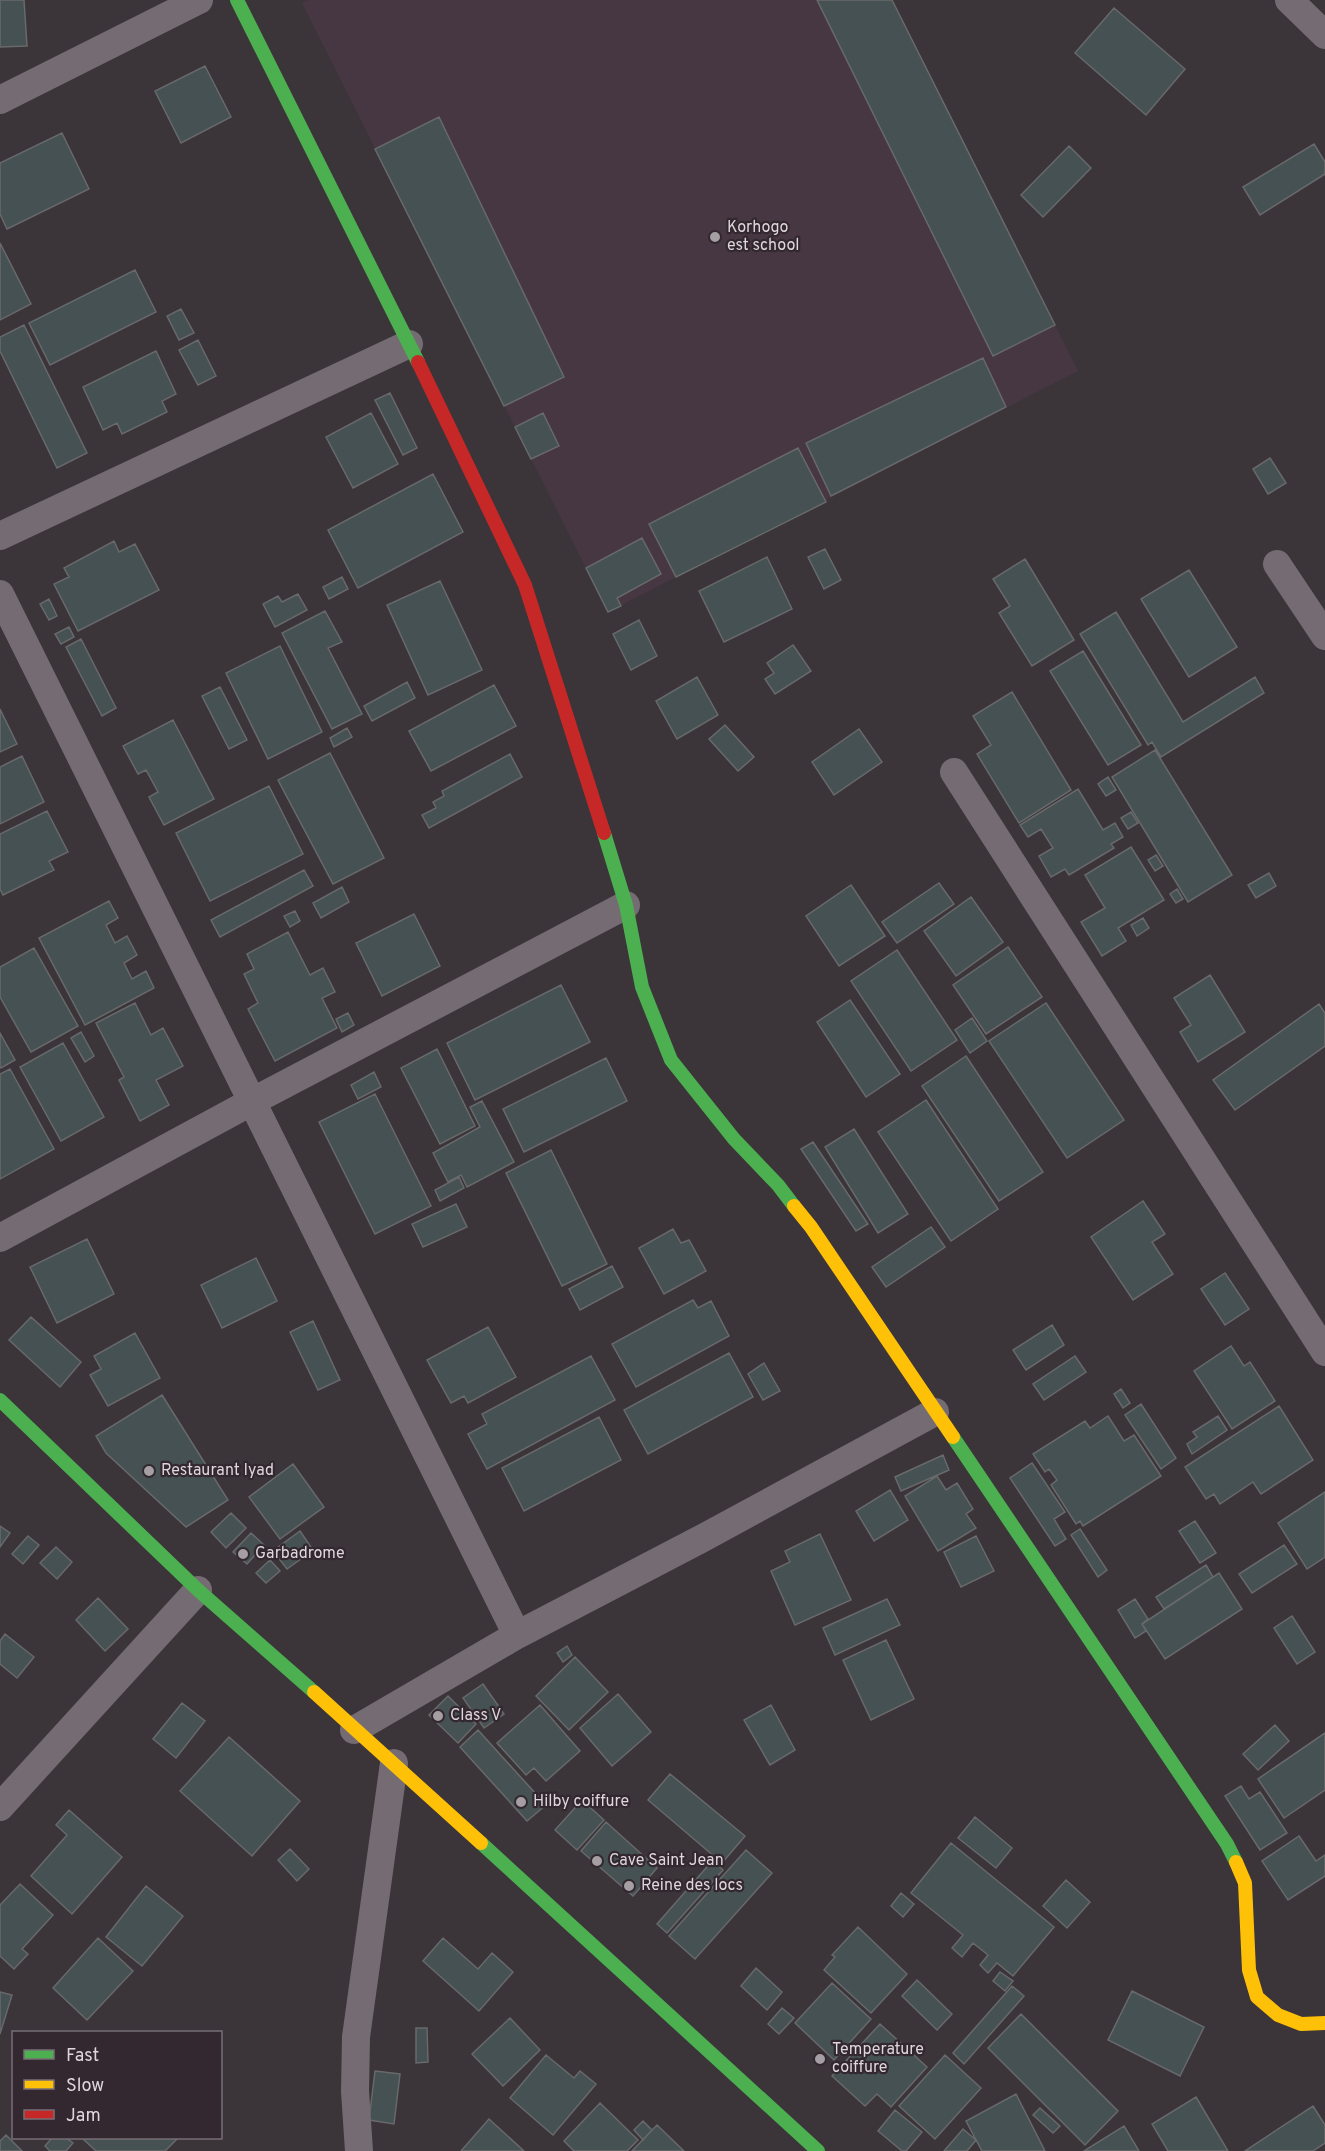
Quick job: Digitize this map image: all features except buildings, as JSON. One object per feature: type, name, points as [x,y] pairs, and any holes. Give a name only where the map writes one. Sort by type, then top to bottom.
[{"type":"street","points":[[0,100],[199,0]]},
{"type":"street","points":[[237,0],[409,344],[525,585],[626,905],[642,987],[671,1060],[734,1138],[778,1185],[811,1227],[1227,1844],[1245,1883],[1249,1970],[1257,1997],[1278,2014],[1301,2024],[1325,2024]]},
{"type":"street","points":[[1289,0],[1325,35]]},
{"type":"street","points":[[0,536],[409,344]]},
{"type":"street","points":[[1277,564],[1325,636]]},
{"type":"street","points":[[0,594],[517,1635]]},
{"type":"street","points":[[954,772],[1325,1353]]},
{"type":"street","points":[[0,1238],[253,1101],[626,905]]},
{"type":"street","points":[[0,1400],[198,1590],[394,1763],[818,2151]]},
{"type":"street","points":[[354,1730],[517,1635],[701,1539],[935,1412]]},
{"type":"street","points":[[0,1807],[198,1590]]},
{"type":"street","points":[[359,2151],[355,2091],[356,2037],[394,1763]]},
{"type":"shaded area","name":"Korhogo est school","points":[[309,0],[892,0],[1078,371],[608,612],[302,3]]},
{"type":"traffic: fast","points":[[237,0],[418,362]]},
{"type":"traffic: fast","points":[[604,833],[626,905],[642,987],[671,1060],[734,1139],[778,1185],[794,1206]]},
{"type":"traffic: fast","points":[[0,1400],[198,1590],[314,1692]]},
{"type":"traffic: fast","points":[[953,1437],[1227,1844],[1236,1862]]},
{"type":"traffic: fast","points":[[481,1843],[818,2151]]},
{"type":"traffic: slow","points":[[794,1206],[811,1227],[953,1437]]},
{"type":"traffic: slow","points":[[314,1692],[481,1843]]},
{"type":"traffic: slow","points":[[1236,1862],[1245,1883],[1249,1970],[1257,1997],[1278,2015],[1301,2024],[1325,2023]]},
{"type":"traffic: jam","points":[[418,362],[525,585],[604,833]]},
{"type":"place","name":"Korhogo est school","points":[[715,237]]},
{"type":"place","name":"Restaurant Iyad","points":[[149,1471]]},
{"type":"place","name":"Garbadrome","points":[[243,1554]]},
{"type":"place","name":"Class V","points":[[438,1716]]},
{"type":"place","name":"Hilby coiffure","points":[[521,1802]]},
{"type":"place","name":"Cave Saint Jean","points":[[597,1861]]},
{"type":"place","name":"Reine des locs","points":[[629,1886]]},
{"type":"place","name":"Temperature coiffure","points":[[820,2059]]}]
